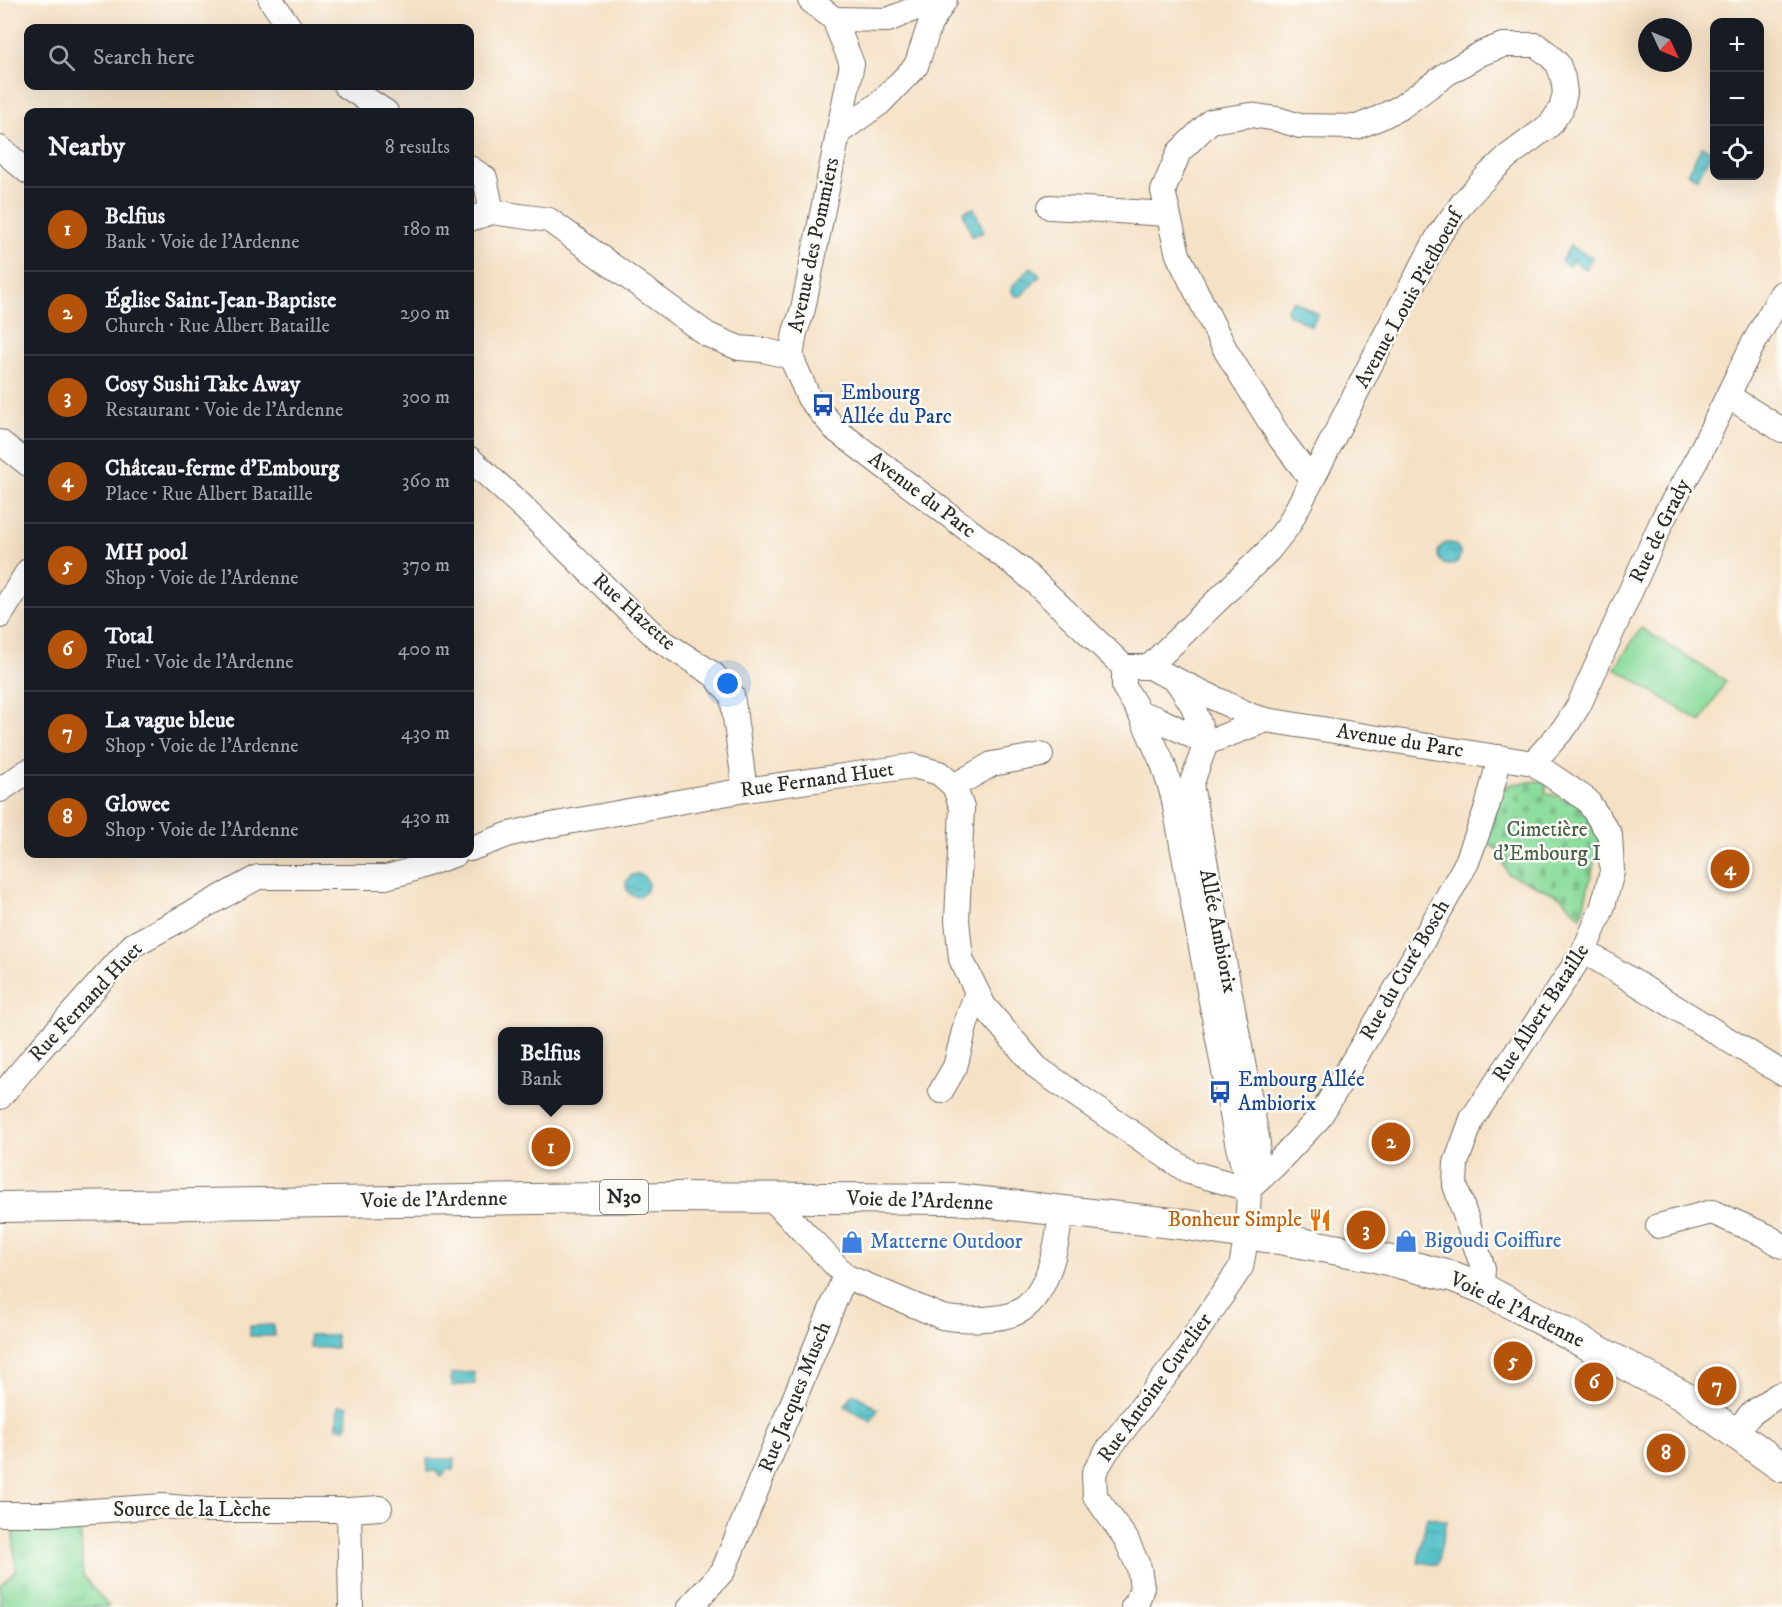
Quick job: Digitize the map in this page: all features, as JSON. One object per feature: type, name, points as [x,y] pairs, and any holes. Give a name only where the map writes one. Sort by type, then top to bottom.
[{"type":"main road","name":"Voie de l'Ardenne","points":[[0,1207],[673,1197],[956,1199],[1247,1234],[1371,1256],[1454,1277],[1482,1288],[1683,1396],[1782,1467]]},
{"type":"street","points":[[271,0],[287,24]]},
{"type":"street","points":[[810,0],[834,19],[888,20],[935,0]]},
{"type":"street","name":"Avenue des Pommiers","points":[[838,133],[880,103],[916,66],[930,24],[945,0]]},
{"type":"street","name":"Avenue des Pommiers","points":[[791,357],[805,299],[852,64],[834,19]]},
{"type":"street","name":"Avenue Louis Piedboeuf","points":[[1149,667],[1269,550],[1288,526],[1312,480],[1439,235],[1464,201],[1489,174],[1507,157],[1550,125],[1561,109],[1565,93],[1558,64],[1547,52],[1536,45],[1503,45],[1482,53],[1448,73],[1401,107],[1357,127],[1300,126],[1277,119],[1250,115],[1210,121],[1179,152],[1163,191],[1178,255],[1226,351],[1280,438],[1312,480]]},
{"type":"street","points":[[352,90],[380,108]]},
{"type":"street","points":[[0,148],[24,169]]},
{"type":"street","points":[[474,171],[485,178],[481,216],[549,220],[708,334],[740,348],[763,350],[791,357]]},
{"type":"street","points":[[1050,207],[1168,214]]},
{"type":"street","name":"Rue de Grady","points":[[1533,763],[1566,726],[1579,705],[1664,517],[1698,457],[1751,348],[1782,293]]},
{"type":"street","name":"Avenue du Parc","points":[[791,357],[809,398],[836,430],[1023,571],[1124,667],[1149,667],[1252,716],[1266,720],[1533,763]]},
{"type":"street","points":[[1728,396],[1782,430]]},
{"type":"street","points":[[0,442],[24,461]]},
{"type":"street","name":"Rue Hazette","points":[[474,463],[523,507],[657,638],[712,674],[724,685],[732,695],[745,790]]},
{"type":"street","points":[[0,616],[24,577]]},
{"type":"street","points":[[1124,667],[1124,687],[1140,713],[1158,719],[1206,743],[1266,720]]},
{"type":"street","points":[[1177,681],[1193,706],[1206,743]]},
{"type":"street","name":"Allée Ambiorix","points":[[1140,713],[1163,764],[1173,795],[1238,1147],[1249,1189]]},
{"type":"street","name":"Allée Ambiorix","points":[[1206,743],[1191,785],[1258,1143],[1249,1189],[1247,1234]]},
{"type":"street","points":[[1041,755],[992,764],[954,786],[962,808],[957,920],[961,959],[984,1006],[1037,1068],[1189,1172],[1249,1189]]},
{"type":"street","name":"Rue du Curé Bosch","points":[[1249,1189],[1319,1118],[1393,994],[1467,862],[1487,807],[1500,758]]},
{"type":"street","name":"Rue Albert Bataille","points":[[1482,1288],[1483,1268],[1455,1185],[1455,1163],[1472,1119],[1584,951],[1602,909],[1612,872],[1611,835],[1587,800],[1533,763]]},
{"type":"street","name":"Rue Fernand Huet","points":[[474,848],[510,834],[540,827],[745,790],[913,766],[939,772],[954,786]]},
{"type":"street","points":[[0,790],[24,774]]},
{"type":"street","name":"Rue Fernand Huet","points":[[0,1097],[133,945],[198,908],[258,878],[386,877],[445,858]]},
{"type":"street","points":[[1584,951],[1782,1072]]},
{"type":"street","points":[[941,1091],[955,1067],[966,1023],[977,992]]},
{"type":"street","points":[[772,1198],[845,1276],[942,1317],[959,1321],[1003,1318],[1030,1303],[1045,1280],[1058,1241],[1061,1210]]},
{"type":"street","points":[[1658,1226],[1712,1212],[1767,1236],[1782,1246]]},
{"type":"street","name":"Rue Antoine Cuvelier","points":[[1134,1607],[1142,1587],[1139,1569],[1126,1539],[1095,1497],[1094,1473],[1107,1451],[1178,1360],[1221,1299],[1241,1267],[1247,1234]]},
{"type":"street","name":"Rue Jacques Musch","points":[[690,1607],[723,1571],[845,1276]]},
{"type":"street","points":[[1735,1432],[1751,1414],[1782,1394]]},
{"type":"street","name":"Source de la Lèche","points":[[0,1514],[50,1514],[163,1506],[206,1510],[380,1508]]},
{"type":"street","points":[[349,1510],[351,1607]]},
{"type":"green space","points":[[1641,628],[1726,681],[1701,722],[1615,668]]},
{"type":"green space","name":"Cimetière d'Embourg I","points":[[1539,781],[1547,784],[1545,792],[1582,805],[1600,839],[1581,917],[1560,896],[1508,874],[1498,850],[1487,843],[1502,789],[1511,784]]},
{"type":"green space","points":[[80,1521],[83,1576],[109,1607],[0,1607],[0,1585],[16,1571],[12,1523]]},
{"type":"water","points":[[1702,146],[1710,151],[1710,156],[1697,179],[1687,173]]},
{"type":"water","points":[[974,208],[984,232],[972,236],[963,212]]},
{"type":"water","points":[[1570,246],[1592,257],[1586,269],[1572,261],[1569,266],[1561,261]]},
{"type":"water","points":[[1031,267],[1040,276],[1021,296],[1015,296],[1012,287]]},
{"type":"water","points":[[1294,301],[1318,314],[1311,326],[1288,314],[1287,308]]},
{"type":"water","points":[[1449,543],[1457,546],[1460,554],[1457,562],[1449,565],[1441,562],[1438,554],[1441,546]]},
{"type":"water","points":[[637,874],[645,877],[648,885],[645,893],[637,896],[629,893],[626,885],[629,877]]},
{"type":"water","points":[[273,1325],[274,1336],[250,1336],[250,1326]]},
{"type":"water","points":[[309,1335],[336,1335],[336,1348],[309,1348]]},
{"type":"water","points":[[474,1372],[475,1384],[452,1386],[451,1374]]},
{"type":"water","points":[[853,1393],[878,1409],[871,1422],[845,1406]]},
{"type":"water","points":[[338,1406],[348,1406],[347,1428],[337,1427]]},
{"type":"water","points":[[427,1459],[454,1459],[454,1470],[446,1470],[440,1477],[436,1471],[428,1471]]},
{"type":"water","points":[[1427,1517],[1447,1521],[1437,1565],[1418,1562]]},
{"type":"place","name":"Embourg Allée du Parc","points":[[823,405]]},
{"type":"place","name":"Château-ferme d'Embourg","points":[[1730,869]]},
{"type":"place","name":"Embourg Allée Ambiorix","points":[[1220,1092]]},
{"type":"place","name":"Église Saint-Jean-Baptiste","points":[[1391,1142]]},
{"type":"place","name":"Belfius","points":[[551,1147]]},
{"type":"place","name":"Bonheur Simple","points":[[1320,1220]]},
{"type":"place","name":"Cosy Sushi Take Away","points":[[1366,1230]]},
{"type":"place","name":"Bigoudi Coiffure","points":[[1406,1241]]},
{"type":"place","name":"Matterne Outdoor","points":[[852,1242]]},
{"type":"place","name":"MH pool","points":[[1513,1361]]},
{"type":"place","name":"Total","points":[[1594,1382]]},
{"type":"place","name":"La vague bleue","points":[[1717,1386]]},
{"type":"place","name":"Glowee","points":[[1666,1453]]}]
